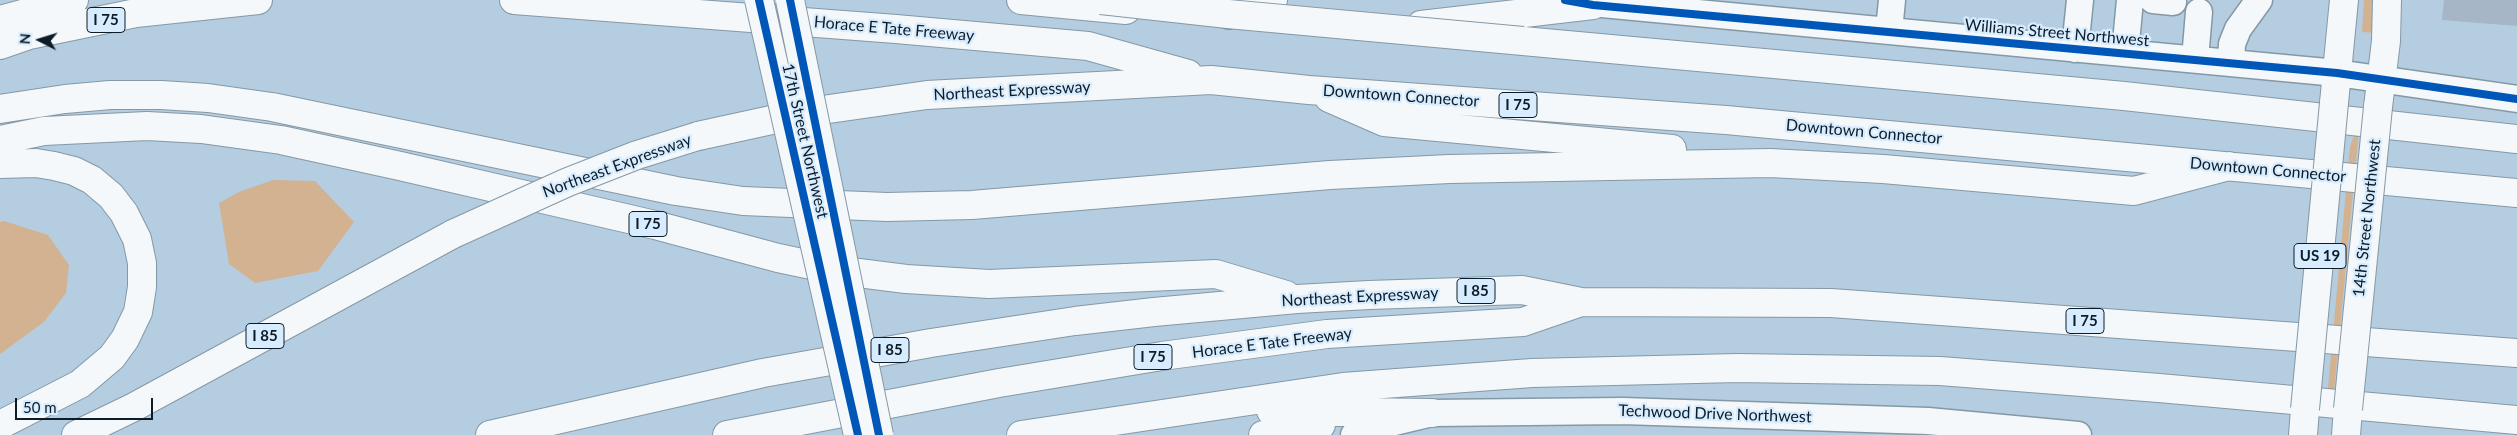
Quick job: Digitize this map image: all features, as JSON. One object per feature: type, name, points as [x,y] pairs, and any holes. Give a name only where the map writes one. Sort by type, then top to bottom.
[{"type":"main road","points":[[0,20],[74,0]]},
{"type":"main road","name":"I 75","points":[[0,45],[29,35],[136,13],[258,0]]},
{"type":"main road","name":"Horace E Tate Freeway","points":[[514,0],[1088,46],[1211,80]]},
{"type":"main road","name":"17th Street Northwest","points":[[759,0],[858,435]]},
{"type":"main road","name":"17th Street Northwest","points":[[790,0],[879,435]]},
{"type":"main road","points":[[1021,0],[1218,19],[1344,28],[1469,20],[1593,2]]},
{"type":"main road","points":[[1101,0],[1228,14],[2124,96],[2517,139]]},
{"type":"main road","points":[[1218,19],[1273,0]]},
{"type":"main road","name":"US 19","points":[[2304,422],[2344,0]]},
{"type":"main road","name":"14th Street Northwest","points":[[2347,422],[2386,41],[2387,0]]},
{"type":"main road","name":"Downtown Connector","points":[[1211,80],[1309,90],[1726,120],[2517,193]]},
{"type":"main road","name":"Northeast Expressway","points":[[76,435],[134,407],[453,234],[568,182],[698,136],[808,112],[927,95],[1211,80]]},
{"type":"main road","points":[[1309,90],[1384,122],[1722,153],[1770,163]]},
{"type":"main road","points":[[0,109],[65,98],[110,94],[208,98],[272,108],[676,191],[743,201],[887,208],[972,205],[1320,176],[1449,169],[1770,163],[1883,169],[2134,191],[2229,166]]},
{"type":"main road","name":"I 75","points":[[0,140],[44,131],[147,126],[201,129],[281,140],[400,166],[655,225],[778,258],[835,270],[906,279],[988,284],[1216,274],[1297,299]]},
{"type":"main road","points":[[0,164],[36,163],[54,166],[74,171],[92,180],[111,196],[124,213],[137,239],[142,263],[138,312],[125,339],[112,357],[80,384],[0,425]]},
{"type":"main road","name":"Northeast Expressway","points":[[490,435],[754,375],[931,343],[1075,321],[1297,299],[1522,290],[1581,302]]},
{"type":"main road","name":"I 75","points":[[1581,302],[1831,303],[2517,353]]},
{"type":"main road","name":"Horace E Tate Freeway","points":[[727,435],[998,383],[1162,356],[1327,334],[1523,322],[1581,302]]},
{"type":"main road","points":[[1021,435],[1129,417],[1343,387],[1532,372],[1736,368],[1949,372],[2159,388],[2517,420]]},
{"type":"main road","points":[[1129,417],[1249,412],[1432,413]]},
{"type":"main road","points":[[1263,435],[1336,423],[1432,413]]},
{"type":"street","name":"Williams Street Northwest","points":[[1565,0],[1784,11],[1889,31],[2338,73],[2517,98]]},
{"type":"street","points":[[1889,31],[1892,0]]},
{"type":"street","points":[[2075,49],[2080,0]]},
{"type":"street","points":[[2125,53],[2130,0]]},
{"type":"street","points":[[2231,62],[2232,44],[2238,29],[2260,0]]},
{"type":"street","points":[[2195,59],[2200,12]]},
{"type":"street","name":"Techwood Drive Northwest","points":[[1354,435],[1382,424],[1432,413],[1623,411],[1928,422],[2078,435]]},
{"type":"shaded area","points":[[2364,0],[2378,0],[2376,33],[2362,32]]},
{"type":"shaded area","points":[[2356,129],[2359,130],[2334,391],[2326,409],[2350,147]]},
{"type":"shaded area","points":[[273,180],[315,181],[354,222],[318,271],[255,283],[229,264],[219,203],[239,192]]},
{"type":"shaded area","points":[[4,221],[48,235],[69,265],[66,293],[44,322],[0,354],[0,222]]},
{"type":"building","points":[[2444,0],[2517,0],[2517,26],[2442,20]]},
{"type":"cycle path","points":[[759,0],[858,435]]},
{"type":"cycle path","points":[[790,0],[879,435]]},
{"type":"cycle path","points":[[1565,0],[1593,5],[2337,73],[2517,99]]}]
